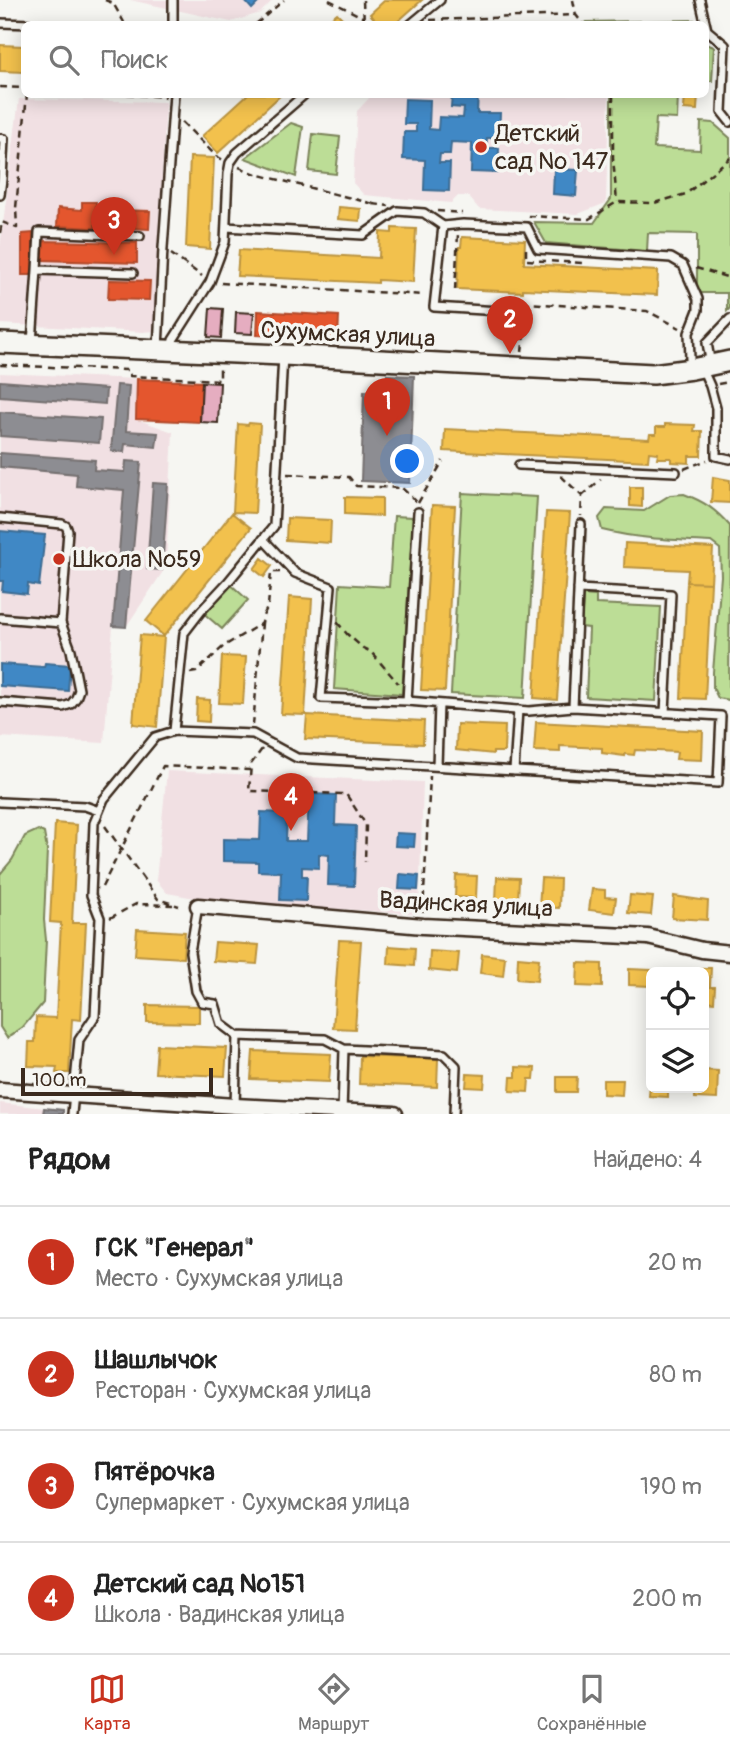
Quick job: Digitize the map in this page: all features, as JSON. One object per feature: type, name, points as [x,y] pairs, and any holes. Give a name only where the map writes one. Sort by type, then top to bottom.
[{"type":"main road","name":"Сухумская улица","points":[[0,343],[641,373],[668,373],[709,366]]},
{"type":"street","name":"Вадинская улица","points":[[198,906],[423,926],[648,937],[702,950],[730,953]]},
{"type":"street","points":[[0,1090],[342,1113],[395,1114]]},
{"type":"lane","points":[[173,0],[173,21]]},
{"type":"lane","points":[[415,21],[440,0]]},
{"type":"lane","points":[[699,0],[705,21]]},
{"type":"lane","points":[[0,23],[21,24]]},
{"type":"lane","points":[[709,32],[725,45],[722,112],[730,122]]},
{"type":"lane","points":[[164,350],[163,248],[174,98]]},
{"type":"lane","points":[[164,350],[210,282],[225,242],[230,163],[237,153],[300,98]]},
{"type":"lane","points":[[0,138],[4,139],[0,195]]},
{"type":"lane","points":[[226,227],[363,235],[398,209],[424,213],[443,226],[463,224],[527,227],[538,249],[671,258],[683,265],[698,299],[698,310],[689,333],[690,359],[709,366]]},
{"type":"lane","points":[[443,226],[434,307],[516,312]]},
{"type":"lane","points":[[32,345],[38,233],[140,236]]},
{"type":"lane","points":[[37,270],[133,273]]},
{"type":"lane","points":[[730,319],[707,343],[710,386],[716,408],[716,456],[730,459]]},
{"type":"lane","points":[[174,731],[184,633],[274,526],[284,355]]},
{"type":"lane","points":[[519,465],[676,472]]},
{"type":"lane","points":[[407,697],[418,508]]},
{"type":"lane","points":[[0,518],[66,526],[68,531],[61,623],[71,650],[79,690],[71,704],[63,706],[0,702]]},
{"type":"lane","points":[[573,707],[581,524]]},
{"type":"lane","points":[[72,1114],[79,1040],[95,1016],[100,918],[91,895],[94,823],[104,799],[155,737],[174,731],[253,734],[298,758],[718,783],[721,716],[573,707],[529,711],[439,704],[407,697],[321,698],[331,587],[295,573],[262,539]]},
{"type":"lane","points":[[578,589],[671,594],[665,713]]},
{"type":"lane","points":[[0,618],[61,623]]},
{"type":"lane","points":[[434,766],[439,704]]},
{"type":"lane","points":[[514,771],[518,710]]},
{"type":"lane","points":[[0,802],[86,806],[98,813]]},
{"type":"lane","points":[[198,906],[190,952],[196,991],[202,1002],[215,1004],[221,1024],[237,1036],[325,1039],[344,1049],[444,1054],[456,1066],[454,1114]]},
{"type":"lane","points":[[235,1106],[237,1036]]},
{"type":"lane","points":[[342,1113],[344,1049]]},
{"type":"path","points":[[105,0],[113,3],[123,21]]},
{"type":"path","points":[[260,21],[284,0]]},
{"type":"path","points":[[329,0],[364,18]]},
{"type":"path","points":[[363,0],[364,18]]},
{"type":"path","points":[[573,0],[576,15],[581,21]]},
{"type":"path","points":[[454,21],[576,15]]},
{"type":"path","points":[[0,87],[21,88]]},
{"type":"path","points":[[0,233],[2,222],[17,228],[16,208],[27,98]]},
{"type":"path","points":[[613,98],[613,158],[617,202]]},
{"type":"path","points":[[174,114],[216,156],[230,163],[256,174],[398,209]]},
{"type":"path","points":[[520,216],[589,219],[617,202],[654,204],[686,194],[730,158]]},
{"type":"path","points":[[439,211],[465,214]]},
{"type":"path","points":[[163,248],[210,282],[436,296]]},
{"type":"path","points":[[521,356],[527,303]]},
{"type":"path","points":[[516,312],[527,303],[647,311],[689,333]]},
{"type":"path","points":[[0,365],[128,370],[130,376],[220,380],[221,360]]},
{"type":"path","points":[[676,472],[716,456]]},
{"type":"path","points":[[277,473],[349,477],[356,486],[402,488],[418,508],[443,461]]},
{"type":"path","points":[[551,467],[582,496]]},
{"type":"path","points":[[581,524],[582,496],[612,470]]},
{"type":"path","points":[[253,734],[262,616],[268,606],[271,572],[295,573]]},
{"type":"path","points":[[328,611],[347,634],[371,652],[407,697]]},
{"type":"path","points":[[180,673],[196,672],[224,646],[262,623]]},
{"type":"path","points":[[267,742],[251,764],[249,791],[346,793],[366,825],[365,862]]},
{"type":"path","points":[[94,903],[163,766],[250,770]]},
{"type":"path","points":[[423,926],[434,766]]},
{"type":"path","points":[[98,813],[158,899],[179,906]]},
{"type":"path","points":[[100,918],[113,918],[136,904],[198,906]]},
{"type":"shaded area","points":[[130,0],[273,0],[260,13],[226,21]]},
{"type":"shaded area","name":"Детский сад № 147","points":[[369,98],[609,98],[606,203],[578,214],[479,209],[468,196],[458,196],[451,203],[364,195],[353,183],[357,111]]},
{"type":"shaded area","points":[[19,99],[166,102],[154,331],[0,324],[0,247]]},
{"type":"shaded area","points":[[0,373],[137,379],[136,419],[173,432],[166,567],[126,627],[113,626],[104,743],[0,737]]},
{"type":"shaded area","points":[[167,771],[423,782],[419,914],[212,901],[167,893],[156,880]]},
{"type":"shaded area","points":[[0,1103],[63,1110],[63,1114],[0,1114]]},
{"type":"green space","points":[[709,45],[714,47],[712,81],[709,81]]},
{"type":"green space","points":[[611,98],[678,98],[677,119],[656,118],[654,148],[700,150],[701,122],[713,123],[730,138],[730,308],[727,311],[727,293],[697,293],[697,234],[648,233],[647,251],[546,243],[534,222],[594,223],[611,199]]},
{"type":"green space","points":[[291,123],[303,127],[296,177],[245,158]]},
{"type":"green space","points":[[313,134],[340,137],[336,174],[309,171]]},
{"type":"green space","points":[[462,493],[537,497],[525,698],[451,694]]},
{"type":"green space","points":[[684,494],[709,507],[730,526],[729,700],[718,698],[713,688],[721,576],[720,549],[711,542],[670,540],[602,530],[599,518],[606,509],[644,511],[670,495]]},
{"type":"green space","points":[[394,516],[413,517],[402,694],[334,689],[340,584],[389,587]]},
{"type":"green space","points":[[228,582],[248,600],[222,629],[201,611]]},
{"type":"green space","points":[[583,595],[596,596],[596,604],[661,607],[656,701],[586,697],[589,628],[581,627]]},
{"type":"green space","points":[[38,830],[44,833],[47,850],[43,1003],[23,1027],[7,1038],[0,1027],[0,874],[12,860],[25,836]]},
{"type":"building: Жильё","points":[[385,0],[422,0],[398,21],[376,21],[370,14]]},
{"type":"building: Жильё","points":[[337,13],[345,21],[328,21]]},
{"type":"building: Жильё","points":[[0,45],[21,46],[21,72],[0,71]]},
{"type":"building: Жильё","points":[[244,98],[278,98],[218,153],[202,136]]},
{"type":"building: Жильё","points":[[685,98],[698,98],[697,110],[684,109]]},
{"type":"building: Жильё","points":[[190,157],[214,158],[210,249],[186,247]]},
{"type":"building: Жильё","points":[[339,207],[361,209],[360,221],[338,219]]},
{"type":"building: Жильё","points":[[392,228],[416,229],[413,282],[378,280],[378,283],[237,276],[239,250],[379,258],[380,232],[392,233]]},
{"type":"building: Жильё","points":[[462,237],[525,240],[524,264],[658,271],[657,295],[457,289]]},
{"type":"building: Жильё","points":[[238,424],[260,424],[255,513],[233,512]]},
{"type":"building: Жильё","points":[[665,424],[695,425],[694,431],[702,431],[701,456],[689,456],[689,463],[671,462],[671,458],[657,458],[658,453],[649,452],[648,461],[444,451],[445,429],[649,439],[650,434],[656,434],[656,427],[665,427]]},
{"type":"building: Жильё","points":[[713,477],[730,480],[730,503],[711,502]]},
{"type":"building: Жильё","points":[[630,487],[642,487],[642,507],[630,506]]},
{"type":"building: Жильё","points":[[345,497],[382,498],[382,516],[345,514]]},
{"type":"building: Жильё","points":[[432,505],[455,506],[445,691],[421,690]]},
{"type":"building: Жильё","points":[[546,512],[570,513],[557,700],[534,698]]},
{"type":"building: Жильё","points":[[232,513],[251,528],[164,636],[146,621]]},
{"type":"building: Жильё","points":[[287,518],[331,520],[330,543],[286,540]]},
{"type":"building: Жильё","points":[[625,543],[713,548],[711,583],[687,582],[688,570],[624,567]]},
{"type":"building: Жильё","points":[[262,558],[272,566],[264,577],[254,569]]},
{"type":"building: Жильё","points":[[687,582],[711,583],[705,699],[681,698]]},
{"type":"building: Жильё","points":[[289,597],[312,599],[305,715],[281,714]]},
{"type":"building: Жильё","points":[[140,635],[164,637],[157,727],[133,724]]},
{"type":"building: Жильё","points":[[222,656],[246,657],[243,704],[219,703]]},
{"type":"building: Жильё","points":[[197,699],[210,700],[209,722],[196,721]]},
{"type":"building: Жильё","points":[[307,715],[424,721],[423,744],[305,739]]},
{"type":"building: Жильё","points":[[536,722],[703,731],[702,760],[676,759],[677,752],[635,750],[634,755],[625,756],[602,753],[602,748],[560,746],[560,752],[534,751]]},
{"type":"building: Жильё","points":[[457,724],[505,726],[504,752],[493,754],[456,750]]},
{"type":"building: Жильё","points":[[55,823],[77,825],[72,923],[86,923],[81,1020],[72,1019],[69,1073],[56,1073],[57,1067],[28,1066],[29,1042],[35,1042],[36,1017],[56,1018],[61,923],[50,922]]},
{"type":"building: Жильё","points":[[456,875],[477,876],[476,898],[455,897]]},
{"type":"building: Жильё","points":[[497,877],[519,878],[518,902],[496,901]]},
{"type":"building: Жильё","points":[[541,878],[560,879],[559,908],[539,907]]},
{"type":"building: Жильё","points":[[592,889],[605,890],[605,897],[616,898],[614,913],[589,910]]},
{"type":"building: Жильё","points":[[630,895],[653,897],[651,915],[628,913]]},
{"type":"building: Жильё","points":[[674,896],[708,901],[707,920],[672,918]]},
{"type":"building: Жильё","points":[[137,929],[185,932],[183,958],[135,955]]},
{"type":"building: Жильё","points":[[339,940],[361,941],[355,1029],[333,1028]]},
{"type":"building: Жильё","points":[[215,942],[259,945],[257,964],[213,961]]},
{"type":"building: Жильё","points":[[389,946],[415,948],[414,966],[388,964]]},
{"type":"building: Жильё","points":[[430,951],[459,953],[457,973],[429,970]]},
{"type":"building: Жильё","points":[[482,954],[505,957],[503,976],[480,973]]},
{"type":"building: Жильё","points":[[518,957],[539,959],[537,981],[517,979]]},
{"type":"building: Жильё","points":[[578,963],[602,964],[602,987],[577,986]]},
{"type":"building: Жильё","points":[[709,968],[710,987],[715,987],[714,1002],[709,1002]]},
{"type":"building: Жильё","points":[[629,969],[646,970],[646,986],[629,985]]},
{"type":"building: Жильё","points":[[147,1005],[199,1006],[199,1023],[147,1022]]},
{"type":"building: Жильё","points":[[157,1045],[227,1048],[225,1076],[155,1073]]},
{"type":"building: Жильё","points":[[253,1051],[331,1054],[329,1082],[251,1079]]},
{"type":"building: Жильё","points":[[360,1056],[438,1059],[437,1087],[359,1084]]},
{"type":"building: Жильё","points":[[516,1067],[535,1068],[534,1079],[529,1079],[528,1092],[510,1091],[511,1077],[516,1077]]},
{"type":"building: Жильё","points":[[709,1070],[718,1071],[717,1099],[695,1098],[695,1093],[709,1093]]},
{"type":"building: Жильё","points":[[467,1074],[485,1075],[484,1088],[466,1087]]},
{"type":"building: Жильё","points":[[557,1077],[577,1077],[576,1092],[557,1092]]},
{"type":"building: Жильё","points":[[603,1080],[623,1080],[622,1095],[603,1094]]},
{"type":"building: Жильё","points":[[649,1093],[668,1093],[668,1097],[649,1096]]},
{"type":"building: Торговля","points":[[82,202],[96,202],[95,228],[57,226],[58,208],[82,210]]},
{"type":"building: Торговля","points":[[96,207],[107,207],[106,228],[95,228]]},
{"type":"building: Торговля","points":[[115,210],[150,211],[149,229],[114,227]]},
{"type":"building: Торговля","points":[[33,233],[33,275],[22,275],[22,234]]},
{"type":"building: Торговля","points":[[42,241],[137,243],[137,263],[41,260]]},
{"type":"building: Торговля","points":[[109,280],[150,281],[149,300],[108,299]]},
{"type":"building: Торговля","points":[[258,311],[339,316],[338,339],[257,335]]},
{"type":"building: Торговля","points":[[137,379],[202,382],[200,422],[136,419]]},
{"type":"building: Школы","points":[[244,0],[261,0],[252,9]]},
{"type":"building: Школы","points":[[452,98],[478,98],[477,113],[500,113],[499,138],[487,138],[486,148],[499,148],[498,173],[471,172],[472,143],[451,142],[450,154],[440,154],[439,163],[450,163],[449,191],[424,190],[425,160],[403,159],[404,132],[416,132],[416,124],[404,124],[405,99],[430,100],[429,129],[438,130],[439,117],[463,118],[464,108],[451,107]]},
{"type":"building: Школы","points":[[554,169],[578,170],[576,196],[553,194]]},
{"type":"building: Школы","points":[[0,531],[45,535],[39,586],[28,584],[27,594],[2,591]]},
{"type":"building: Школы","points":[[45,663],[70,665],[68,691],[0,686],[0,664],[44,667]]},
{"type":"building: Школы","points":[[309,794],[336,795],[335,825],[356,826],[354,886],[328,885],[329,855],[319,854],[319,868],[302,867],[302,876],[307,876],[306,901],[280,900],[281,872],[258,871],[258,862],[223,861],[223,839],[260,840],[261,812],[287,813],[286,841],[307,841]]},
{"type":"building: Школы","points":[[396,833],[415,834],[414,847],[395,846]]},
{"type":"building: Школы","points":[[400,874],[419,876],[418,890],[399,889]]},
{"type":"building: Промзона","points":[[387,375],[414,376],[410,483],[361,481],[364,391],[386,392]]},
{"type":"building: Промзона","points":[[0,381],[106,389],[105,404],[0,396]]},
{"type":"building: Промзона","points":[[117,385],[129,386],[126,431],[158,433],[156,447],[125,444],[124,452],[111,451]]},
{"type":"building: Промзона","points":[[0,412],[101,419],[99,443],[0,436]]},
{"type":"building: Промзона","points":[[0,453],[95,460],[94,470],[125,472],[126,461],[141,462],[126,627],[113,626],[124,490],[76,486],[77,474],[0,467]]},
{"type":"building: Промзона","points":[[153,483],[168,484],[162,570],[147,569]]},
{"type":"building: Промзона","points":[[44,1108],[63,1110],[63,1114],[43,1114]]},
{"type":"building: Прочее","points":[[210,308],[223,309],[221,338],[208,337]]},
{"type":"building: Прочее","points":[[236,312],[254,313],[252,334],[235,333]]},
{"type":"building: Прочее","points":[[202,382],[220,383],[218,423],[200,422]]},
{"type":"place","name":"Детский сад № 147","points":[[481,147]]},
{"type":"place","name":"Пятёрочка","points":[[114,255]]},
{"type":"place","name":"Шашлычок","points":[[510,354]]},
{"type":"place","name":"ГСК \"Генерал\"","points":[[387,436]]},
{"type":"place","name":"Школа №59","points":[[59,559]]},
{"type":"place","name":"Детский сад №151","points":[[291,831]]}]
